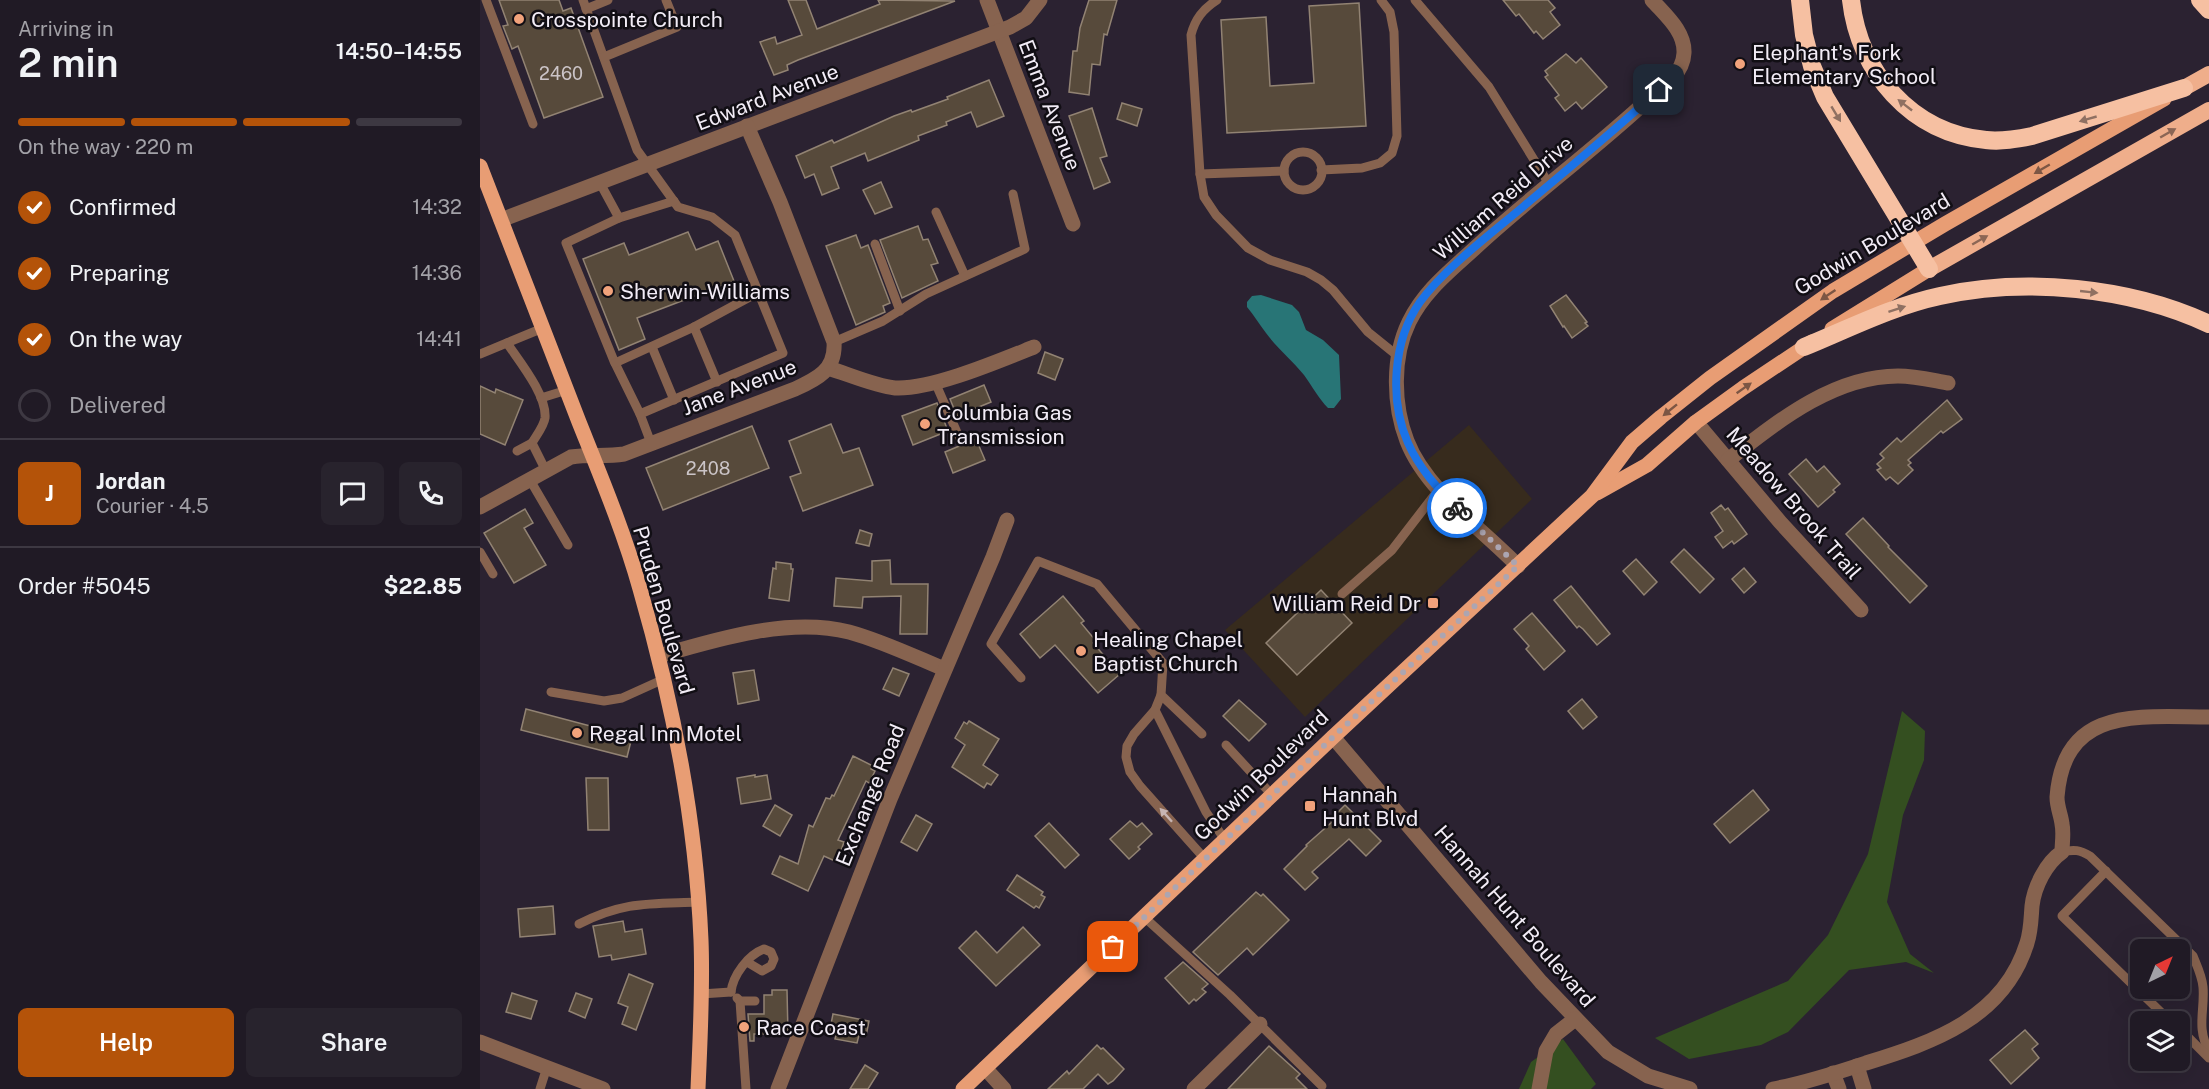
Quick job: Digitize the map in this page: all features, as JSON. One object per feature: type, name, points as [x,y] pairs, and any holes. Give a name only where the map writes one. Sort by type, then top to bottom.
[{"type":"highway","points":[[1800,0],[1806,45],[1825,97],[1929,269]]},
{"type":"highway","points":[[1851,0],[1860,43],[1882,82],[1899,101],[1922,118],[1968,137],[1987,141],[2032,136],[2184,88]]},
{"type":"highway","points":[[2200,0],[2209,9]]},
{"type":"highway","points":[[2205,0],[2209,9]]},
{"type":"highway","name":"Godwin Boulevard","points":[[2184,88],[2209,74]]},
{"type":"highway","name":"Godwin Boulevard","points":[[1929,269],[2204,112]]},
{"type":"highway","points":[[1804,347],[1887,312],[1939,296],[1979,289],[2052,288],[2115,295],[2159,304],[2209,324]]},
{"type":"main road","name":"Godwin Boulevard","points":[[963,1089],[1333,737],[1592,496],[1632,442],[1710,378],[1833,291],[2184,88]]},
{"type":"main road","name":"Pruden Boulevard","points":[[480,166],[592,455],[636,576],[659,656],[681,763],[698,902],[701,994],[698,1089]]},
{"type":"main road","name":"Godwin Boulevard","points":[[1592,496],[1647,465],[1696,422],[1804,347],[1929,269]]},
{"type":"street","name":"Emma Avenue","points":[[987,0],[1073,224]]},
{"type":"street","name":"Edward Avenue","points":[[501,220],[999,31],[1026,18],[1040,0]]},
{"type":"street","name":"William Reid Drive","points":[[1518,566],[1439,489],[1421,466],[1408,443],[1399,415],[1397,389],[1399,357],[1408,323],[1433,286],[1490,234],[1676,75],[1682,65],[1683,41],[1678,30],[1652,0]]},
{"type":"street","points":[[747,126],[780,202],[834,342],[832,359],[828,368]]},
{"type":"street","name":"Jane Avenue","points":[[480,507],[571,457],[624,454],[795,389],[817,379],[828,368],[892,387],[910,388],[935,382],[1034,347]]},
{"type":"street","points":[[1728,460],[1779,421],[1810,402],[1852,384],[1874,378],[1897,376],[1948,383]]},
{"type":"street","name":"Meadow Brook Trail","points":[[1696,422],[1780,522],[1861,610]]},
{"type":"street","name":"Exchange Road","points":[[778,1089],[890,799],[1007,520]]},
{"type":"street","points":[[659,656],[706,642],[755,632],[800,627],[825,628],[849,633],[944,669]]},
{"type":"street","points":[[1773,1089],[1919,1046],[1945,1035],[1969,1020],[2007,985],[2020,962],[2028,940],[2036,891],[2043,874],[2056,856],[2062,852],[2062,825],[2057,799],[2061,773],[2075,744],[2084,733],[2096,726],[2127,719],[2209,717]]},
{"type":"street","name":"Hannah Hunt Boulevard","points":[[1333,737],[1541,982],[1608,1052],[1648,1076],[1690,1089]]},
{"type":"street","points":[[1539,1089],[1546,1051],[1556,1034],[1575,1019]]},
{"type":"street","points":[[1194,1089],[1260,1024]]},
{"type":"street","points":[[480,1042],[603,1089]]},
{"type":"street","points":[[1857,1066],[1864,1089]]},
{"type":"street","points":[[985,1068],[1004,1089]]},
{"type":"street","points":[[1833,1073],[1839,1089]]},
{"type":"lane","points":[[486,0],[533,124]]},
{"type":"lane","points":[[608,0],[585,4],[637,150],[678,207],[712,218],[735,235],[783,353],[640,414]]},
{"type":"lane","points":[[604,57],[677,27],[666,0]]},
{"type":"lane","points":[[1217,0],[1208,5],[1194,21],[1191,35],[1200,174],[1204,197],[1216,215],[1248,248],[1269,260],[1307,272],[1321,280],[1368,333],[1399,357]]},
{"type":"lane","points":[[1322,170],[1362,168],[1380,164],[1392,153],[1397,136],[1394,32],[1390,12],[1381,0]]},
{"type":"lane","points":[[1415,0],[1489,87],[1549,184]]},
{"type":"lane","points":[[1305,152],[1317,158],[1322,170],[1314,186],[1303,189],[1287,182],[1284,171],[1287,159],[1292,154],[1305,152]]},
{"type":"lane","points":[[1200,174],[1284,171]]},
{"type":"lane","points":[[600,183],[619,218]]},
{"type":"lane","points":[[834,342],[883,321],[926,294],[1025,249],[1012,194]]},
{"type":"lane","points":[[651,444],[566,243],[619,218],[674,201]]},
{"type":"lane","points":[[936,212],[965,276]]},
{"type":"lane","points":[[876,244],[900,310]]},
{"type":"lane","points":[[615,363],[694,327],[759,292]]},
{"type":"lane","points":[[694,327],[717,382]]},
{"type":"lane","points":[[480,354],[543,328]]},
{"type":"lane","points":[[507,343],[541,398],[545,418],[532,443],[518,451]]},
{"type":"lane","points":[[652,347],[674,400]]},
{"type":"lane","points":[[935,382],[959,437]]},
{"type":"lane","points":[[541,398],[567,390]]},
{"type":"lane","points":[[532,443],[546,471]]},
{"type":"lane","points":[[530,480],[568,545]]},
{"type":"lane","points":[[1342,594],[1392,550],[1439,489]]},
{"type":"lane","points":[[480,552],[493,574]]},
{"type":"lane","points":[[1021,678],[992,644],[1038,561],[1096,584],[1163,663],[1161,695],[1155,710],[1140,726],[1128,746],[1126,757],[1130,772],[1205,859]]},
{"type":"lane","points":[[551,692],[604,701],[622,698],[664,679]]},
{"type":"lane","points":[[1161,695],[1202,734]]},
{"type":"lane","points":[[1155,710],[1206,812],[1225,840]]},
{"type":"lane","points":[[1226,745],[1272,795]]},
{"type":"lane","points":[[2062,852],[2072,849],[2090,856],[2193,956],[2200,971],[2203,987],[2200,1013],[2202,1030],[2209,1051]]},
{"type":"lane","points":[[2106,872],[2062,916],[2160,1011]]},
{"type":"lane","points":[[579,924],[600,913],[623,906],[698,902]]},
{"type":"lane","points":[[1144,917],[1260,1024],[1322,1086]]},
{"type":"lane","points":[[731,992],[733,979],[747,962]]},
{"type":"lane","points":[[701,994],[731,992],[740,1001],[746,1089]]},
{"type":"lane","points":[[740,1001],[755,1001]]},
{"type":"lane","points":[[2190,1039],[2209,1058]]},
{"type":"lane","points":[[540,1089],[547,1067]]},
{"type":"shaded area","points":[[1261,295],[1292,305],[1299,312],[1306,330],[1323,340],[1339,355],[1341,399],[1334,408],[1328,408],[1304,375],[1270,338],[1247,307],[1247,302],[1252,296]]},
{"type":"shaded area","points":[[1469,425],[1532,499],[1305,717],[1225,630]]},
{"type":"shaded area","points":[[1902,711],[1925,731],[1924,760],[1903,815],[1887,902],[1910,954],[1934,973],[1906,962],[1849,970],[1788,1032],[1761,1045],[1689,1059],[1655,1038],[1788,981],[1828,935],[1868,854]]},
{"type":"shaded area","points":[[1563,1039],[1596,1084],[1591,1089],[1519,1089],[1531,1062]]},
{"type":"building","points":[[499,0],[559,0],[563,11],[571,8],[603,97],[544,118],[518,46],[512,49],[503,26],[508,25]]},
{"type":"building","points":[[788,0],[806,0],[817,29],[880,4],[878,0],[955,1],[798,60],[787,65],[788,70],[774,75],[760,42],[775,37],[777,44],[802,35]]},
{"type":"building","points":[[1089,0],[1117,0],[1107,35],[1104,34],[1100,65],[1092,64],[1089,95],[1069,92],[1073,51],[1077,51],[1080,28]]},
{"type":"building","points":[[1503,0],[1548,0],[1555,8],[1550,12],[1560,25],[1543,39],[1536,31],[1534,33],[1519,14],[1516,16]]},
{"type":"building","points":[[1359,3],[1366,126],[1227,133],[1221,20],[1266,17],[1270,86],[1314,83],[1309,6]]},
{"type":"building","points":[[1566,54],[1576,63],[1581,58],[1607,87],[1582,109],[1576,102],[1565,111],[1555,98],[1559,95],[1545,77],[1548,75],[1545,71]]},
{"type":"building","points":[[989,80],[1004,116],[977,127],[971,112],[946,122],[947,125],[918,136],[919,140],[868,161],[865,153],[831,167],[839,188],[822,195],[814,174],[805,178],[796,156],[832,140],[834,143],[894,116],[948,99],[947,97]]},
{"type":"building","points":[[1122,103],[1142,109],[1137,126],[1117,119]]},
{"type":"building","points":[[1092,108],[1107,156],[1100,158],[1110,182],[1094,189],[1069,116]]},
{"type":"building","points":[[881,182],[892,207],[875,214],[863,190]]},
{"type":"building","points":[[918,226],[923,240],[928,239],[938,263],[931,265],[938,281],[902,298],[880,240]]},
{"type":"building","points":[[688,232],[696,250],[718,241],[734,281],[637,318],[645,339],[619,350],[583,259],[624,243],[629,255]]},
{"type":"building","points":[[856,235],[861,248],[868,245],[890,303],[883,306],[885,312],[856,325],[826,246]]},
{"type":"building","points":[[1566,295],[1588,326],[1572,338],[1550,306]]},
{"type":"building","points":[[1045,352],[1063,359],[1055,380],[1038,373]]},
{"type":"building","points":[[984,385],[991,402],[957,416],[950,399]]},
{"type":"building","points":[[480,386],[495,393],[496,389],[523,400],[505,445],[480,434]]},
{"type":"building","points":[[1947,400],[1962,419],[1943,433],[1941,431],[1908,460],[1911,463],[1908,465],[1913,470],[1898,484],[1890,477],[1886,480],[1877,470],[1881,468],[1877,464],[1884,458],[1880,454],[1897,438],[1901,442]]},
{"type":"building","name":"Columbia Gas Transmission","points":[[937,403],[948,431],[913,445],[902,416]]},
{"type":"building","points":[[831,424],[843,453],[859,448],[873,485],[803,511],[790,477],[801,473],[789,441]]},
{"type":"building","points":[[752,426],[769,468],[663,510],[646,468]]},
{"type":"building","points":[[976,439],[985,460],[953,473],[945,452]]},
{"type":"building","points":[[1806,459],[1817,472],[1824,466],[1840,484],[1833,490],[1835,492],[1818,507],[1789,474]]},
{"type":"building","points":[[1721,505],[1725,510],[1728,508],[1747,534],[1734,544],[1732,541],[1723,548],[1715,537],[1723,531],[1711,513]]},
{"type":"building","points":[[525,509],[533,523],[524,528],[546,565],[514,583],[484,533]]},
{"type":"building","points":[[1863,518],[1927,586],[1910,603],[1846,534]]},
{"type":"building","points":[[860,530],[872,534],[869,546],[856,543]]},
{"type":"building","points":[[1684,549],[1714,579],[1700,593],[1671,562]]},
{"type":"building","points":[[1636,559],[1657,582],[1644,595],[1623,571]]},
{"type":"building","points":[[890,560],[891,584],[928,584],[927,634],[900,634],[901,596],[863,597],[862,608],[834,606],[836,578],[872,581],[872,561]]},
{"type":"building","points":[[776,562],[791,564],[791,569],[793,569],[789,601],[769,598]]},
{"type":"building","points":[[1744,568],[1756,582],[1744,593],[1732,579]]},
{"type":"building","points":[[1571,586],[1610,634],[1597,645],[1583,629],[1579,626],[1577,628],[1554,600]]},
{"type":"building","points":[[1321,590],[1352,623],[1297,675],[1266,643]]},
{"type":"building","name":"Healing Chapel Baptist Church","points":[[1063,596],[1084,621],[1081,623],[1096,641],[1093,643],[1120,674],[1098,693],[1055,645],[1040,658],[1020,634]]},
{"type":"building","points":[[1532,613],[1565,651],[1544,670],[1526,649],[1529,646],[1514,629]]},
{"type":"building","points":[[893,668],[909,674],[899,696],[883,689]]},
{"type":"building","points":[[754,670],[759,700],[738,704],[733,673]]},
{"type":"building","points":[[1582,699],[1597,717],[1583,729],[1568,711]]},
{"type":"building","points":[[1239,700],[1266,724],[1249,741],[1223,716]]},
{"type":"building","name":"Regal Inn Motel","points":[[526,709],[632,737],[627,757],[521,730]]},
{"type":"building","points":[[969,721],[999,739],[983,765],[998,775],[991,785],[987,783],[984,788],[952,767],[965,745],[955,738],[964,722],[967,724]]},
{"type":"building","points":[[853,756],[873,766],[871,769],[875,771],[869,783],[866,781],[838,840],[844,842],[837,862],[824,856],[808,891],[772,874],[780,856],[798,864],[809,825],[813,827],[826,798],[830,799],[832,795],[834,796]]},
{"type":"building","points":[[755,775],[755,777],[767,775],[771,799],[741,804],[737,778]]},
{"type":"building","points":[[586,778],[608,778],[609,830],[588,830]]},
{"type":"building","points":[[1753,790],[1769,810],[1730,843],[1714,824]]},
{"type":"building","points":[[775,805],[792,815],[780,836],[763,826]]},
{"type":"building","points":[[1345,805],[1381,841],[1366,856],[1349,839],[1312,872],[1318,878],[1305,890],[1284,869],[1332,822],[1330,820]]},
{"type":"building","points":[[916,815],[932,824],[917,851],[901,842]]},
{"type":"building","points":[[1130,821],[1137,827],[1142,823],[1152,834],[1129,859],[1110,839]]},
{"type":"building","points":[[1049,823],[1079,855],[1065,868],[1035,836]]},
{"type":"building","points":[[1017,875],[1043,892],[1041,895],[1045,897],[1039,908],[1036,906],[1034,908],[1007,890]]},
{"type":"building","points":[[1256,892],[1261,896],[1263,894],[1289,920],[1253,955],[1247,948],[1218,975],[1193,952]]},
{"type":"building","points":[[553,906],[555,934],[520,937],[518,909]]},
{"type":"building","points":[[623,921],[625,932],[642,929],[646,954],[612,960],[611,955],[599,957],[593,926]]},
{"type":"building","points":[[1023,927],[1040,945],[996,986],[959,948],[976,931],[997,953]]},
{"type":"building","points":[[1183,962],[1208,984],[1202,989],[1206,992],[1189,1004],[1165,978]]},
{"type":"building","points":[[629,974],[653,984],[636,1030],[622,1024],[628,1007],[618,1003]]},
{"type":"building","points":[[772,990],[787,990],[788,1034],[754,1034],[754,1041],[750,1041],[748,1014],[764,1014],[764,995],[772,995]]},
{"type":"building","points":[[512,993],[537,1001],[531,1019],[506,1012]]},
{"type":"building","points":[[576,993],[592,999],[585,1018],[569,1011]]},
{"type":"building","points":[[833,1014],[869,1021],[866,1036],[859,1035],[857,1043],[835,1039],[836,1035],[829,1034]]},
{"type":"building","points":[[2025,1030],[2038,1044],[2032,1049],[2039,1058],[2011,1084],[1990,1060]]},
{"type":"building","points":[[1097,1045],[1124,1069],[1113,1081],[1108,1084],[1098,1074],[1083,1089],[1048,1089],[1067,1071],[1069,1074]]},
{"type":"building","points":[[1269,1046],[1300,1074],[1296,1078],[1307,1089],[1228,1089]]},
{"type":"building","points":[[865,1065],[878,1073],[868,1089],[850,1089]]},
{"type":"way so far","points":[[1113,947],[1333,737],[1518,566],[1457,508]]},
{"type":"place","name":"Crosspointe Church","points":[[519,19]]},
{"type":"place","name":"Elephant's Fork Elementary School","points":[[1740,64]]},
{"type":"place","name":"Sherwin-Williams","points":[[608,291]]},
{"type":"place","name":"Columbia Gas Transmission","points":[[925,424]]},
{"type":"place","name":"William Reid Dr","points":[[1433,603]]},
{"type":"place","name":"Healing Chapel Baptist Church","points":[[1081,651]]},
{"type":"place","name":"Regal Inn Motel","points":[[577,733]]},
{"type":"place","name":"Hannah Hunt Blvd","points":[[1310,806]]},
{"type":"place","name":"Race Coast","points":[[744,1027]]},
{"type":"route","points":[[1457,508],[1421,466],[1408,443],[1399,415],[1398,362],[1408,323],[1433,286],[1490,234],[1659,90]]}]
